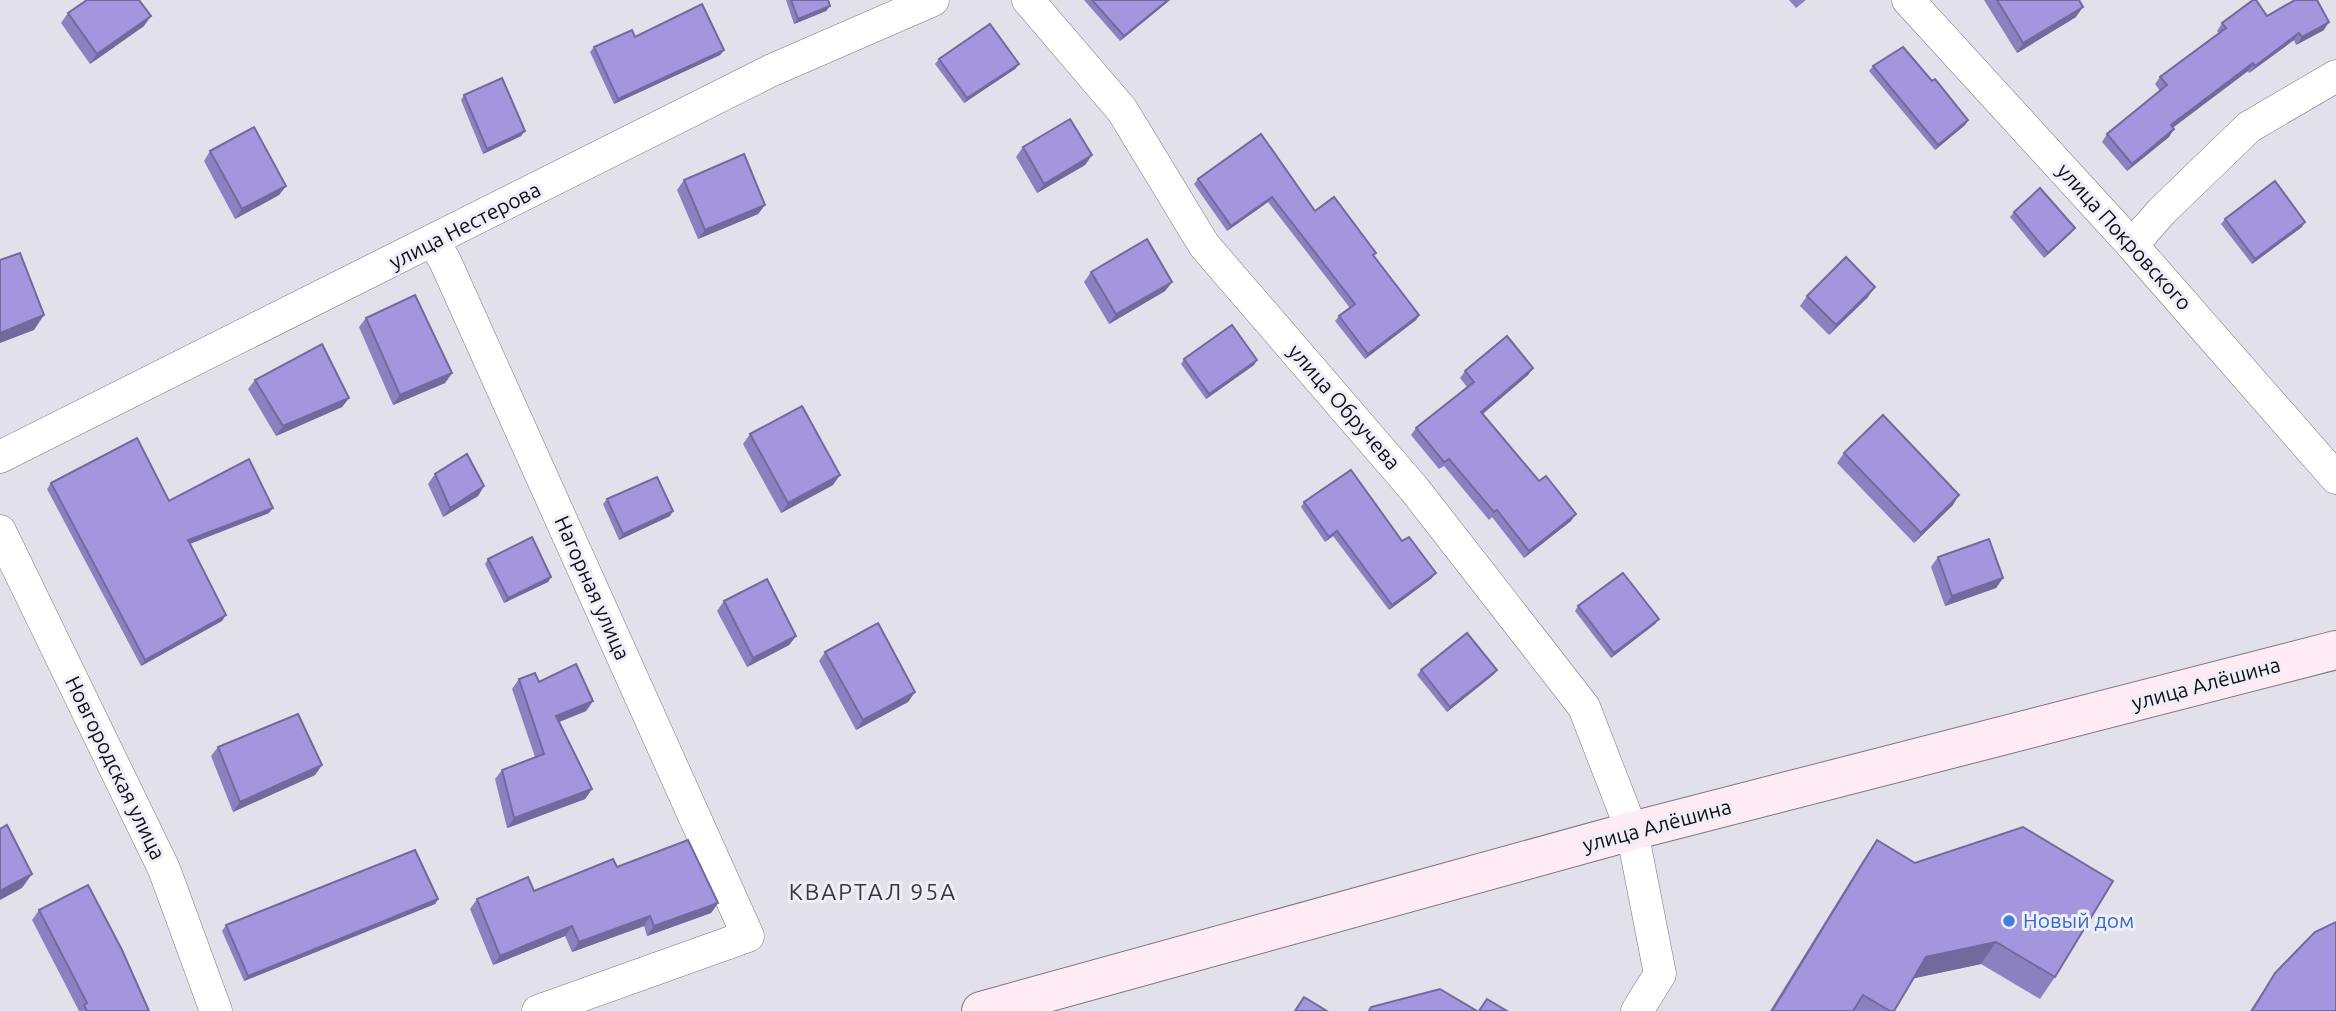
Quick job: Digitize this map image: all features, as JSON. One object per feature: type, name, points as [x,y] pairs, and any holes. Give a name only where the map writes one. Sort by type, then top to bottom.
[{"type":"street","name":"улица Нестерова","points":[[0,457],[770,71],[933,0]]},
{"type":"street","name":"улица Обручева","points":[[1028,0],[1122,110],[1204,245],[1415,490],[1584,707],[1632,831],[1660,974],[1637,1011]]},
{"type":"street","name":"улица Покровского","points":[[1908,0],[2132,245],[2336,478]]},
{"type":"street","points":[[2132,245],[2162,211],[2249,127],[2336,76]]},
{"type":"street","name":"Нагорная улица","points":[[433,242],[445,261],[748,936],[538,1011]]},
{"type":"street","name":"Новгородская улица","points":[[0,531],[164,869],[216,1011]]},
{"type":"street","name":"улица Алёшина","points":[[981,1011],[1632,831],[2336,650]]},
{"type":"building","points":[[87,0],[139,0],[151,16],[97,54],[68,13]]},
{"type":"building","points":[[791,0],[828,0],[830,6],[798,19]]},
{"type":"building","points":[[1092,0],[1168,0],[1124,36]]},
{"type":"building","points":[[1997,0],[2079,0],[2083,7],[2023,43]]},
{"type":"building","points":[[2256,0],[2267,16],[2295,0],[2317,0],[2329,22],[2302,37],[2299,33],[2255,66],[2253,63],[2171,125],[2174,129],[2132,164],[2107,134],[2167,85],[2160,77],[2226,28],[2222,23]]},
{"type":"building","points":[[702,4],[724,50],[618,99],[594,47],[632,30],[635,37]]},
{"type":"building","points":[[990,24],[1019,64],[967,98],[939,59]]},
{"type":"building","points":[[1903,47],[1932,81],[1935,79],[1968,120],[1938,145],[1873,66]]},
{"type":"building","points":[[502,78],[525,131],[487,149],[464,95]]},
{"type":"building","points":[[1070,119],[1092,155],[1044,184],[1023,147]]},
{"type":"building","points":[[254,127],[286,186],[242,209],[210,151]]},
{"type":"building","points":[[1261,134],[1315,211],[1334,197],[1376,253],[1373,255],[1419,315],[1368,354],[1339,316],[1355,304],[1272,197],[1231,226],[1198,179]]},
{"type":"building","points":[[744,154],[765,205],[705,230],[684,180]]},
{"type":"building","points":[[2275,181],[2305,222],[2255,259],[2225,219]]},
{"type":"building","points":[[2040,188],[2075,228],[2048,253],[2014,212]]},
{"type":"building","points":[[1147,239],[1172,282],[1116,314],[1091,272]]},
{"type":"building","points":[[20,253],[44,315],[0,333],[0,260]]},
{"type":"building","points":[[1846,257],[1875,287],[1836,325],[1807,296]]},
{"type":"building","points":[[415,295],[452,373],[400,395],[366,318]]},
{"type":"building","points":[[1232,325],[1257,360],[1209,394],[1184,359]]},
{"type":"building","points":[[1507,336],[1533,368],[1481,412],[1539,481],[1546,476],[1576,514],[1529,551],[1497,510],[1494,512],[1449,459],[1444,462],[1416,428],[1474,382],[1465,371]]},
{"type":"building","points":[[322,344],[349,398],[283,426],[255,380]]},
{"type":"building","points":[[802,406],[840,475],[788,503],[750,434]]},
{"type":"building","points":[[1883,415],[1959,495],[1921,533],[1844,453]]},
{"type":"building","points":[[137,438],[169,501],[249,459],[273,508],[188,540],[226,615],[145,660],[51,483]]},
{"type":"building","points":[[467,454],[484,486],[450,508],[435,474]]},
{"type":"building","points":[[1351,470],[1402,541],[1409,537],[1436,573],[1392,605],[1337,531],[1329,537],[1304,502]]},
{"type":"building","points":[[657,477],[673,511],[623,534],[607,499]]},
{"type":"building","points":[[532,537],[551,577],[508,598],[488,559]]},
{"type":"building","points":[[1989,539],[2003,578],[1952,596],[1938,557]]},
{"type":"building","points":[[1623,573],[1659,619],[1614,653],[1578,606]]},
{"type":"building","points":[[767,579],[796,636],[753,658],[724,601]]},
{"type":"building","points":[[878,623],[915,692],[863,720],[825,652]]},
{"type":"building","points":[[1467,633],[1497,670],[1450,707],[1421,670]]},
{"type":"building","points":[[576,664],[593,701],[556,716],[592,789],[514,818],[502,770],[544,754],[519,679],[535,673],[539,682]]},
{"type":"building","points":[[298,714],[322,765],[240,802],[218,747]]},
{"type":"building","points":[[7,825],[32,874],[0,891],[0,829]]},
{"type":"building","points":[[2023,827],[2113,881],[2055,977],[1996,942],[1926,957],[1894,1011],[1863,995],[1853,1011],[1772,1011],[1877,840],[1915,863]]},
{"type":"building","points":[[688,840],[718,903],[654,926],[650,916],[579,942],[572,926],[500,956],[477,899],[528,877],[534,891],[613,859],[617,867]]},
{"type":"building","points":[[415,850],[438,899],[248,976],[226,925]]},
{"type":"building","points":[[88,885],[122,950],[149,1011],[87,1011],[84,1005],[87,1003],[39,910]]},
{"type":"building","points":[[2336,922],[2336,1011],[2252,1011],[2275,973],[2315,932]]},
{"type":"building","points":[[1440,989],[1477,1011],[1369,1011],[1371,1007]]},
{"type":"building","points":[[1304,997],[1327,1011],[1295,1011]]},
{"type":"building","points":[[1487,999],[1507,1011],[1479,1011]]},
{"type":"place","name":"Новый дом","points":[[2009,921]]},
{"type":"district","name":"КВАРТАЛ 95А","points":[[873,892]]}]
